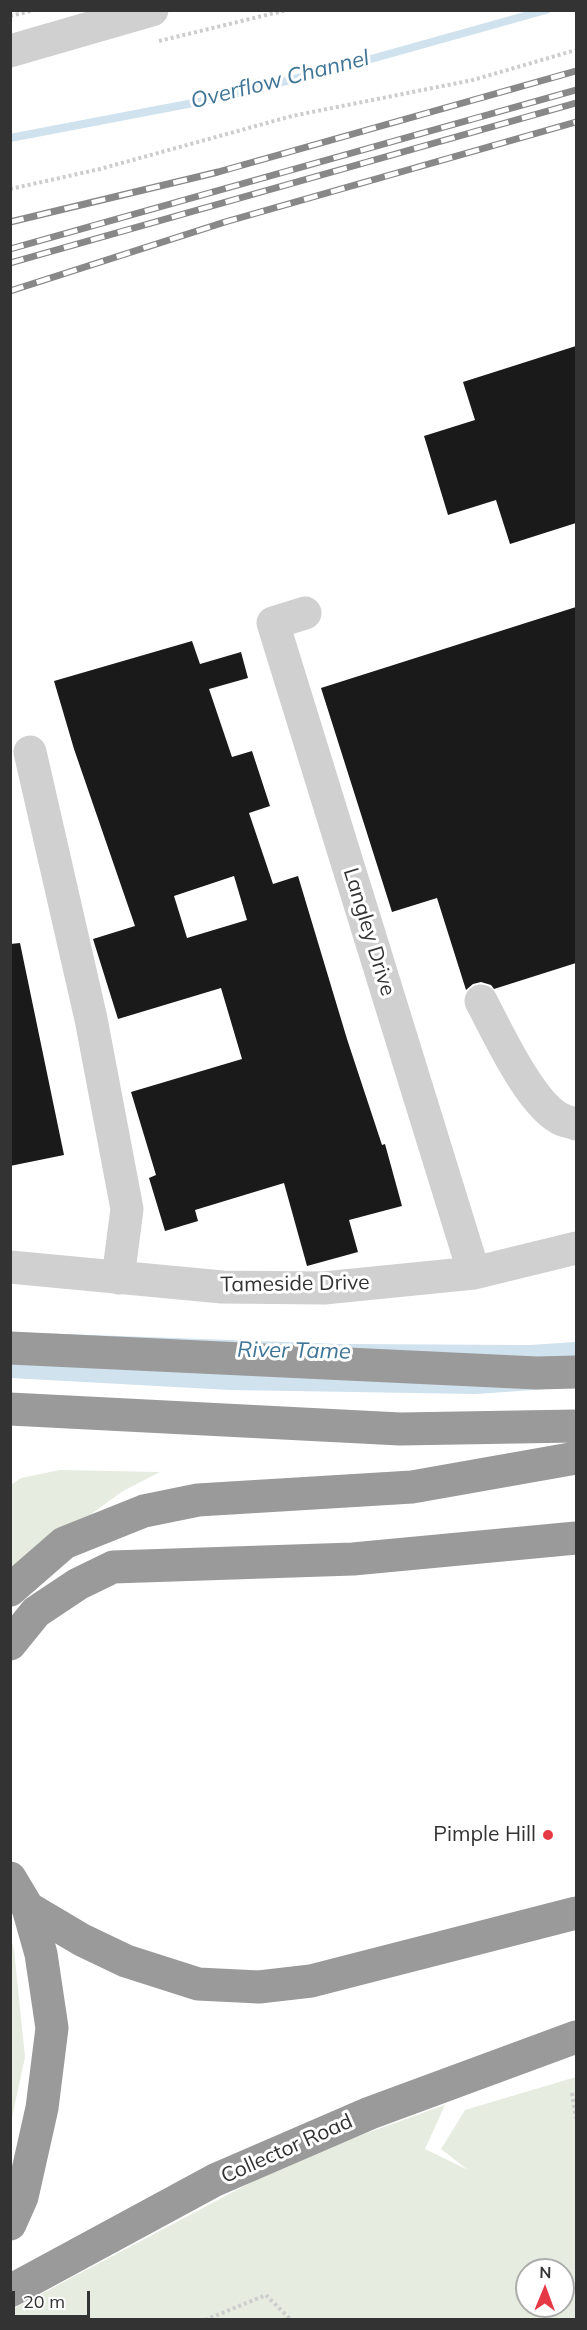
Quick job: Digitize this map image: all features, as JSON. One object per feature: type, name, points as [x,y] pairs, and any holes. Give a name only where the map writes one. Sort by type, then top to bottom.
[{"type":"highway","points":[[10,1347],[537,1373],[576,1372]]},
{"type":"highway","points":[[10,1409],[400,1429],[576,1426]]},
{"type":"highway","points":[[10,1590],[64,1543],[144,1511],[198,1500],[412,1487],[576,1458]]},
{"type":"highway","points":[[10,1644],[36,1612],[78,1584],[113,1567],[353,1559],[576,1538]]},
{"type":"highway","points":[[15,1885],[82,1940],[126,1962],[198,1984],[259,1987],[310,1981],[576,1913]]},
{"type":"highway","points":[[10,2224],[22,2197],[42,2108],[52,2028],[40,1953],[15,1885]]},
{"type":"highway","name":"Collector Road","points":[[10,2291],[215,2180],[370,2113],[576,2037]]},
{"type":"street","points":[[10,51],[152,10]]},
{"type":"street","name":"Langley Drive","points":[[305,613],[273,623],[474,1273]]},
{"type":"street","points":[[30,752],[89,1008],[127,1209],[118,1278]]},
{"type":"street","points":[[481,1001],[521,1076],[538,1099],[571,1115]]},
{"type":"street","name":"Tameside Drive","points":[[10,1268],[222,1287],[324,1288],[474,1273],[576,1248]]},
{"type":"path","points":[[10,16],[35,10]]},
{"type":"path","points":[[253,10],[255,18]]},
{"type":"path","points":[[10,189],[100,169],[292,116],[473,80],[576,50]]},
{"type":"path","points":[[572,2093],[576,2118]]},
{"type":"path","points":[[205,2319],[266,2295],[291,2319]]},
{"type":"shaded area","points":[[60,1470],[160,1472],[123,1491],[11,1572],[11,1485],[21,1478]]},
{"type":"shaded area","points":[[11,1938],[25,2057],[11,2122]]},
{"type":"shaded area","points":[[576,2077],[576,2319],[11,2320],[11,2310],[297,2158],[445,2105],[425,2149],[468,2170],[441,2149],[465,2110]]},
{"type":"water","name":"River Tame","points":[[10,1332],[339,1344],[530,1345],[576,1342],[576,1387],[476,1394],[230,1390],[11,1378]]},
{"type":"building","points":[[576,346],[576,523],[510,544],[496,500],[448,515],[424,436],[475,420],[463,382]]},
{"type":"building","points":[[576,607],[576,963],[494,989],[491,985],[481,982],[473,984],[466,990],[437,898],[392,912],[321,688]]},
{"type":"building","points":[[192,641],[200,664],[241,652],[248,678],[209,689],[232,757],[252,751],[270,806],[249,813],[273,884],[298,876],[347,1039],[382,1145],[385,1144],[402,1206],[349,1220],[358,1252],[307,1266],[284,1183],[195,1210],[198,1221],[165,1231],[149,1178],[156,1175],[131,1092],[242,1059],[221,988],[118,1019],[93,939],[135,926],[74,749],[54,681]],"holes":[[[234,876],[247,920],[187,938],[174,896]]]},
{"type":"building","points":[[20,943],[64,1155],[10,1166],[10,944]]},
{"type":"waterway","name":"Overflow Channel","points":[[10,138],[214,99],[346,66],[546,10]]},
{"type":"railway","points":[[10,222],[218,172],[576,71]]},
{"type":"railway","points":[[10,249],[576,90]]},
{"type":"railway","points":[[10,263],[576,103]]},
{"type":"railway","points":[[10,291],[225,222],[576,122]]},
{"type":"place","name":"Pimple Hill","points":[[548,1835]]}]
